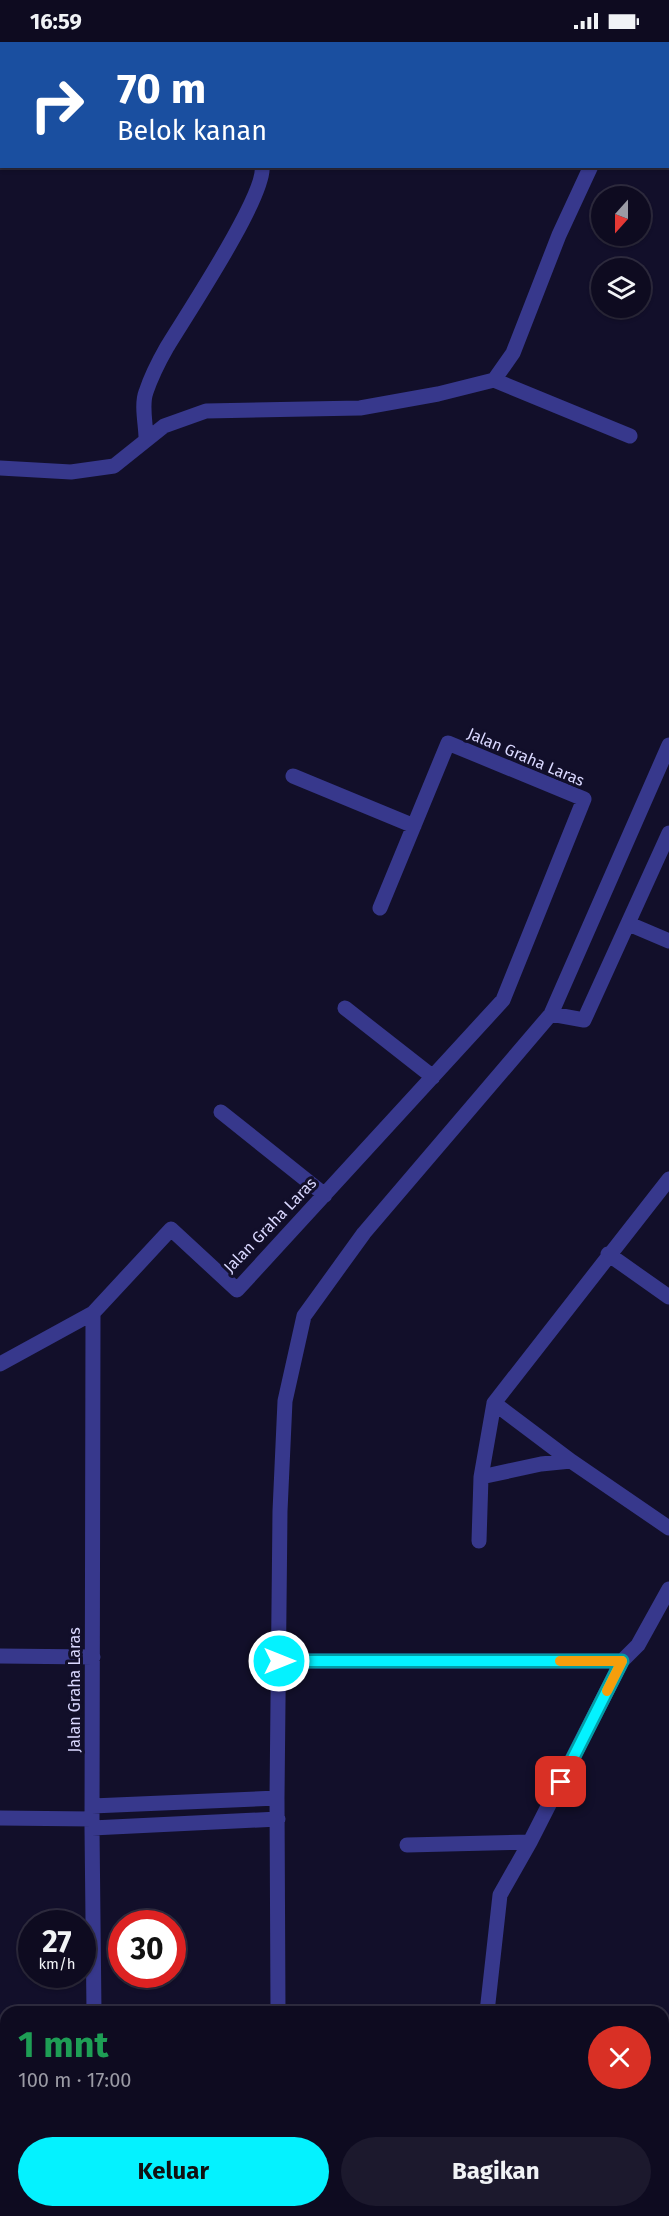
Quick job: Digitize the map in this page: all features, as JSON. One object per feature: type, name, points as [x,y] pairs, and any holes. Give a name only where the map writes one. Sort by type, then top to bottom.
[{"type":"street","points":[[146,438],[144,395],[165,350],[215,270],[259,189],[262,168]]},
{"type":"street","points":[[494,380],[513,353],[559,235],[590,168]]},
{"type":"street","points":[[0,468],[71,472],[114,466],[146,438],[164,426],[206,411],[360,408],[438,394],[494,380],[630,435]]},
{"type":"street","name":"Jalan Graha Laras","points":[[94,2006],[93,1313],[171,1229],[237,1290],[502,1000],[584,799],[448,743],[380,908]]},
{"type":"street","points":[[278,2006],[277,1798],[280,1511],[285,1401],[304,1316],[364,1233],[551,1014],[669,745]]},
{"type":"street","points":[[293,776],[414,826]]},
{"type":"street","points":[[551,1014],[584,1020],[669,833]]},
{"type":"street","points":[[629,924],[669,941]]},
{"type":"street","points":[[345,1008],[433,1077]]},
{"type":"street","points":[[221,1112],[325,1195]]},
{"type":"street","points":[[479,1541],[481,1477],[494,1403],[608,1254],[669,1179]]},
{"type":"street","points":[[608,1254],[669,1297]]},
{"type":"street","points":[[0,1364],[93,1313]]},
{"type":"street","points":[[494,1403],[571,1461],[669,1528]]},
{"type":"street","points":[[481,1477],[540,1464],[571,1461]]},
{"type":"street","points":[[488,2006],[501,1895],[622,1661],[638,1645],[669,1589]]},
{"type":"street","points":[[0,1656],[93,1657]]},
{"type":"street","points":[[279,1661],[622,1661]]},
{"type":"street","points":[[92,1817],[277,1798]]},
{"type":"street","points":[[0,1818],[278,1819]]},
{"type":"street","points":[[407,1845],[530,1842]]},
{"type":"slow traffic","points":[[560,1661],[622,1661],[607,1691]]},
{"type":"route","points":[[279,1661],[622,1661],[561,1782]]}]
